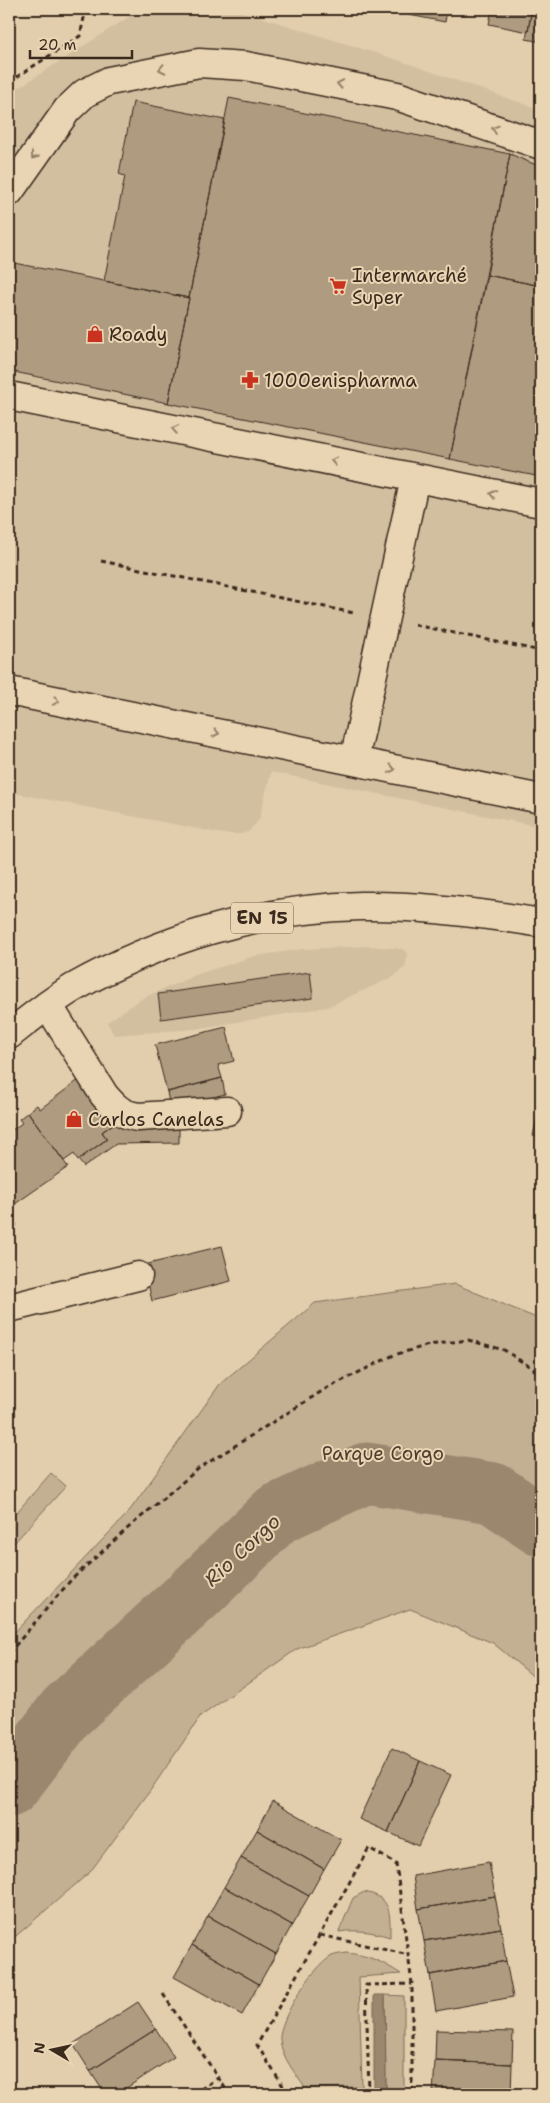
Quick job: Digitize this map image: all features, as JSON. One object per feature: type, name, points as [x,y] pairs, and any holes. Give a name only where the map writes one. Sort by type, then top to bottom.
[{"type":"main road","points":[[9,192],[67,110],[85,93],[109,81],[199,63],[246,66],[398,96],[541,145]]},
{"type":"main road","points":[[9,396],[541,503]]},
{"type":"main road","points":[[354,761],[415,478]]},
{"type":"main road","points":[[9,691],[541,799]]},
{"type":"main road","name":"EN 15","points":[[9,1035],[72,989],[132,959],[208,931],[254,919],[309,910],[360,906],[470,912],[541,923]]},
{"type":"main road","points":[[48,1005],[104,1095],[124,1114],[138,1116],[227,1111]]},
{"type":"main road","points":[[9,1308],[138,1276]]},
{"type":"path","points":[[9,82],[80,36],[86,9]]},
{"type":"path","points":[[101,561],[541,651]]},
{"type":"path","points":[[9,1653],[71,1580],[128,1528],[198,1469],[336,1384],[394,1355],[429,1345],[468,1340],[504,1350],[541,1374]]},
{"type":"path","points":[[288,2094],[257,2045],[370,1848],[396,1864],[412,1984],[412,2094]]},
{"type":"path","points":[[320,1935],[409,1955]]},
{"type":"path","points":[[369,2094],[366,1985],[412,1984]]},
{"type":"path","points":[[163,1994],[229,2094]]},
{"type":"path","points":[[193,2094],[218,2078]]},
{"type":"shaded area","points":[[141,9],[234,9],[398,60],[541,110],[541,827],[271,772],[259,820],[248,832],[241,834],[224,834],[9,792],[9,94]]},
{"type":"shaded area","points":[[369,946],[403,949],[408,955],[405,967],[393,977],[327,1007],[195,1029],[114,1035],[107,1022],[143,998],[198,974],[255,956],[303,949]]},
{"type":"shaded area","points":[[374,1995],[385,1995],[386,2089],[374,2089]]},
{"type":"green space","name":"Parque Corgo","points":[[455,1284],[541,1320],[541,1683],[493,1643],[410,1609],[297,1649],[201,1716],[150,1791],[90,1872],[9,1942],[9,1638],[128,1513],[220,1384],[315,1303]]},
{"type":"green space","points":[[51,1473],[66,1486],[14,1543],[9,1538],[9,1521]]},
{"type":"green space","points":[[364,1892],[380,1898],[388,1907],[390,1937],[365,1932],[339,1932],[353,1898]]},
{"type":"green space","points":[[347,1953],[362,1955],[375,1960],[401,1974],[359,1977],[362,2087],[305,2088],[283,2053],[280,2040],[281,2031],[298,1994],[316,1971],[332,1956]]},
{"type":"green space","points":[[385,1995],[404,1996],[404,2094],[374,2094],[374,2089],[386,2089]]},
{"type":"building","points":[[372,9],[405,9],[404,14]]},
{"type":"building","points":[[405,9],[447,9],[445,22],[404,14]]},
{"type":"building","points":[[492,9],[532,9],[528,32],[489,24]]},
{"type":"building","points":[[532,9],[541,9],[541,42],[526,39]]},
{"type":"building","name":"Intermarché Super","points":[[229,98],[510,154],[450,459],[168,403]]},
{"type":"building","points":[[133,102],[225,120],[189,298],[104,281],[125,176],[119,174]]},
{"type":"building","points":[[510,154],[541,167],[541,286],[487,275]]},
{"type":"building","name":"Roady","points":[[9,262],[189,298],[168,403],[9,371]]},
{"type":"building","points":[[487,275],[541,286],[541,477],[450,459]]},
{"type":"building","points":[[310,972],[313,998],[161,1019],[158,994]]},
{"type":"building","points":[[226,1027],[234,1061],[218,1065],[222,1078],[167,1092],[155,1045]]},
{"type":"building","points":[[84,1076],[117,1121],[102,1132],[107,1139],[78,1160],[74,1154],[64,1161],[28,1112],[37,1105],[40,1109]]},
{"type":"building","points":[[222,1078],[225,1094],[170,1108],[167,1092]]},
{"type":"building","points":[[541,1099],[541,1138],[533,1136]]},
{"type":"building","points":[[28,1112],[68,1167],[15,1204],[9,1196],[9,1132],[22,1123],[19,1119]]},
{"type":"building","points":[[117,1121],[179,1123],[179,1143],[116,1144],[84,1167],[78,1160],[107,1139],[102,1132]]},
{"type":"building","points":[[9,1217],[17,1225],[9,1233]]},
{"type":"building","points":[[222,1246],[231,1281],[152,1301],[144,1265]]},
{"type":"building","points":[[392,1748],[420,1761],[388,1832],[359,1819]]},
{"type":"building","points":[[420,1761],[451,1775],[418,1846],[388,1832]]},
{"type":"building","points":[[273,1801],[341,1840],[324,1869],[257,1830]]},
{"type":"building","points":[[257,1830],[324,1869],[309,1896],[241,1858]]},
{"type":"building","points":[[241,1858],[309,1896],[292,1925],[224,1887]]},
{"type":"building","points":[[489,1862],[495,1896],[418,1909],[413,1876]]},
{"type":"building","points":[[224,1887],[292,1925],[276,1954],[208,1916]]},
{"type":"building","points":[[495,1896],[501,1928],[424,1941],[418,1909]]},
{"type":"building","points":[[208,1916],[276,1954],[259,1984],[192,1945]]},
{"type":"building","points":[[501,1928],[506,1961],[430,1975],[424,1941]]},
{"type":"building","points":[[192,1945],[259,1984],[242,2015],[174,1977]]},
{"type":"building","points":[[506,1961],[513,1997],[436,2011],[430,1975]]},
{"type":"building","points":[[138,2002],[156,2029],[90,2071],[73,2044]]},
{"type":"building","points":[[156,2029],[174,2057],[117,2094],[105,2094],[90,2071]]},
{"type":"building","points":[[436,2030],[513,2032],[512,2064],[435,2061]]},
{"type":"building","points":[[435,2061],[512,2064],[511,2094],[433,2094]]},
{"type":"waterway","name":"Rio Corgo","points":[[9,1787],[67,1711],[198,1591],[277,1514],[366,1473],[493,1493],[541,1526]]},
{"type":"waterway","points":[[533,1520],[541,1516]]},
{"type":"place","name":"Intermarché Super","points":[[338,286]]},
{"type":"place","name":"Roady","points":[[95,334]]},
{"type":"place","name":"1000enispharma","points":[[250,380]]},
{"type":"place","name":"Carlos Canelas","points":[[74,1119]]}]
